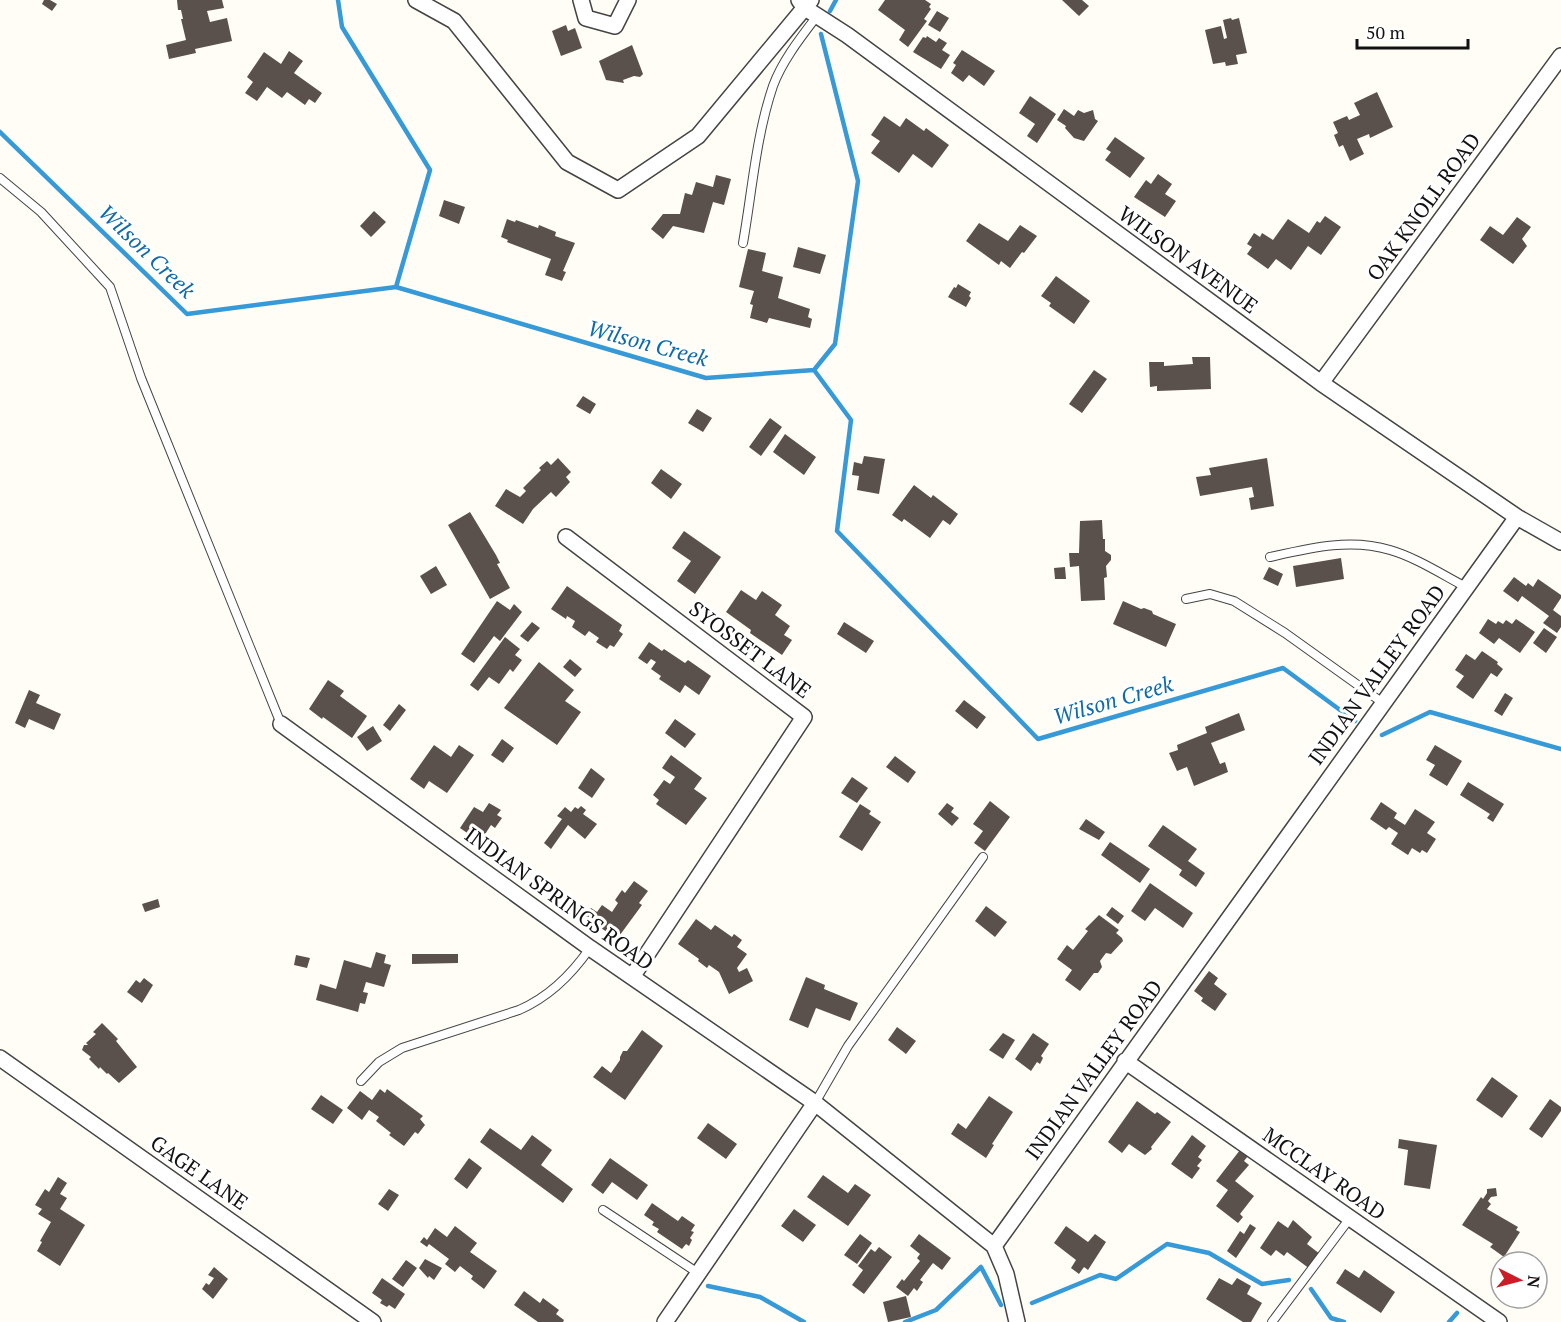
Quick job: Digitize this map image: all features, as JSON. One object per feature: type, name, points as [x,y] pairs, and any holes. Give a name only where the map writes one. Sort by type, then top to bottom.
[{"type":"street","points":[[416,0],[454,21],[567,162],[618,190],[698,136],[808,6]]},
{"type":"street","points":[[581,0],[586,18],[615,26],[628,0]]},
{"type":"street","name":"WILSON AVENUE","points":[[808,6],[1322,383],[1517,517],[1561,542]]},
{"type":"street","name":"OAK KNOLL ROAD","points":[[1322,383],[1561,56]]},
{"type":"street","name":"INDIAN VALLEY ROAD","points":[[994,1246],[1517,517]]},
{"type":"street","name":"SYOSSET LANE","points":[[566,537],[804,717],[632,977]]},
{"type":"street","name":"INDIAN SPRINGS ROAD","points":[[281,724],[590,948],[815,1103]]},
{"type":"street","name":"GAGE LANE","points":[[0,1058],[373,1322]]},
{"type":"street","name":"MCCLAY ROAD","points":[[1125,1061],[1500,1322]]},
{"type":"street","points":[[665,1322],[815,1103],[994,1246],[1006,1274],[1017,1322]]},
{"type":"lane","points":[[743,243],[762,130],[774,84],[797,43],[808,6]]},
{"type":"lane","points":[[0,178],[41,212],[110,287],[141,378],[281,724]]},
{"type":"lane","points":[[1270,557],[1334,544],[1363,545],[1391,550],[1466,587]]},
{"type":"lane","points":[[1186,599],[1210,594],[1234,602],[1285,633],[1383,703]]},
{"type":"lane","points":[[815,1103],[848,1047],[983,857]]},
{"type":"lane","points":[[361,1080],[379,1062],[402,1048],[535,1003],[575,970],[590,948]]},
{"type":"lane","points":[[603,1210],[698,1273]]},
{"type":"lane","points":[[1272,1322],[1350,1218]]},
{"type":"building","points":[[44,0],[57,4],[52,11],[42,4]]},
{"type":"building","points":[[177,0],[222,0],[224,8],[207,11],[210,22],[227,18],[232,41],[195,49],[196,53],[169,59],[166,45],[186,40]]},
{"type":"building","points":[[885,0],[925,0],[931,4],[929,7],[931,9],[924,19],[927,21],[908,47],[899,40],[905,30],[878,10]]},
{"type":"building","points":[[1062,0],[1082,0],[1089,6],[1079,16]]},
{"type":"building","points":[[937,11],[949,18],[940,32],[928,25]]},
{"type":"building","points":[[1231,18],[1232,20],[1239,18],[1247,53],[1236,55],[1238,64],[1226,66],[1225,62],[1213,64],[1205,30],[1221,26],[1224,39],[1227,38],[1223,20]]},
{"type":"building","points":[[566,25],[568,31],[575,28],[582,48],[561,56],[552,31]]},
{"type":"building","points":[[927,36],[936,42],[939,38],[947,43],[942,50],[950,55],[941,69],[913,52],[923,37]]},
{"type":"building","points":[[632,45],[643,74],[640,77],[634,76],[623,80],[624,83],[606,80],[599,61]]},
{"type":"building","points":[[962,50],[995,71],[984,86],[969,75],[963,82],[951,73],[956,65],[953,63]]},
{"type":"building","points":[[289,51],[303,61],[294,73],[322,93],[315,103],[309,99],[305,105],[287,92],[282,98],[267,87],[257,101],[245,93],[253,82],[247,77],[264,52],[281,64]]},
{"type":"building","points":[[1377,92],[1393,127],[1370,138],[1369,134],[1357,139],[1364,154],[1350,161],[1343,145],[1339,147],[1334,135],[1338,133],[1333,122],[1347,116],[1349,120],[1360,115],[1354,103]]},
{"type":"building","points":[[1030,96],[1056,114],[1037,143],[1027,136],[1035,124],[1019,113]]},
{"type":"building","points":[[1064,109],[1074,116],[1078,110],[1084,113],[1093,110],[1095,119],[1098,121],[1084,141],[1074,138],[1065,128],[1066,126],[1057,120]]},
{"type":"building","points":[[884,116],[900,127],[906,118],[924,131],[926,128],[949,145],[932,168],[913,154],[899,173],[871,153],[880,141],[871,135]]},
{"type":"building","points":[[1115,137],[1145,158],[1130,178],[1105,160],[1111,152],[1106,149]]},
{"type":"building","points":[[1158,174],[1172,184],[1165,194],[1176,201],[1165,217],[1134,197],[1146,180],[1151,184]]},
{"type":"building","points":[[716,175],[731,179],[724,205],[713,202],[704,233],[673,226],[663,239],[651,229],[663,214],[680,214],[685,193],[692,195],[696,182],[713,187]]},
{"type":"building","points":[[444,200],[465,207],[459,224],[439,216]]},
{"type":"building","points":[[374,211],[386,222],[371,237],[360,226]]},
{"type":"building","points":[[1325,216],[1341,227],[1321,255],[1308,246],[1291,270],[1276,259],[1268,269],[1247,254],[1252,247],[1247,244],[1254,233],[1260,237],[1262,233],[1273,240],[1288,219],[1309,233],[1317,221],[1320,223]]},
{"type":"building","points":[[1517,217],[1531,227],[1522,239],[1527,246],[1513,264],[1480,240],[1490,226],[1503,235]]},
{"type":"building","points":[[507,219],[538,228],[539,225],[556,232],[555,236],[575,243],[563,271],[566,272],[562,281],[545,275],[551,259],[507,242],[508,240],[501,237]]},
{"type":"building","points":[[979,223],[1008,241],[1020,225],[1037,236],[1010,268],[1001,261],[999,265],[966,241]]},
{"type":"building","points":[[798,247],[826,255],[820,274],[793,267]]},
{"type":"building","points":[[748,249],[766,253],[762,271],[783,277],[778,298],[810,309],[808,317],[812,319],[810,328],[769,318],[767,323],[750,318],[753,305],[750,304],[754,291],[739,287]]},
{"type":"building","points":[[1056,276],[1090,301],[1074,324],[1049,306],[1051,303],[1041,296]]},
{"type":"building","points":[[958,284],[971,292],[969,296],[971,298],[966,307],[948,297]]},
{"type":"building","points":[[1192,357],[1210,357],[1211,389],[1157,391],[1157,386],[1150,387],[1149,362],[1164,362],[1164,366],[1193,364]]},
{"type":"building","points":[[1094,370],[1107,379],[1082,413],[1069,404]]},
{"type":"building","points":[[583,396],[596,404],[590,414],[576,406]]},
{"type":"building","points":[[697,409],[712,418],[703,432],[688,423]]},
{"type":"building","points":[[770,418],[782,427],[761,456],[749,447]]},
{"type":"building","points":[[785,434],[816,457],[804,475],[773,452]]},
{"type":"building","points":[[864,456],[885,459],[879,494],[857,490],[859,476],[852,475],[854,462],[862,464]]},
{"type":"building","points":[[558,458],[571,472],[566,477],[570,482],[556,497],[551,492],[533,509],[523,524],[495,506],[506,489],[520,497],[526,491],[523,488],[541,470],[539,468],[547,461],[551,465]]},
{"type":"building","points":[[1267,458],[1274,506],[1251,510],[1249,498],[1254,497],[1252,487],[1200,496],[1196,477],[1211,475],[1209,468]]},
{"type":"building","points":[[661,469],[682,484],[671,499],[651,483]]},
{"type":"building","points":[[914,485],[931,498],[933,495],[958,514],[950,525],[943,520],[930,538],[904,519],[902,522],[892,515]]},
{"type":"building","points":[[470,512],[496,555],[500,563],[497,564],[510,588],[490,599],[448,525]]},
{"type":"building","points":[[1102,520],[1105,551],[1111,555],[1111,560],[1106,566],[1107,577],[1104,578],[1105,600],[1081,601],[1079,566],[1070,567],[1069,553],[1079,553],[1080,521]]},
{"type":"building","points":[[684,531],[721,557],[695,594],[677,581],[691,561],[672,548]]},
{"type":"building","points":[[1341,558],[1344,579],[1296,587],[1293,566]]},
{"type":"building","points":[[436,566],[447,585],[431,594],[420,576]]},
{"type":"building","points":[[1065,567],[1066,579],[1055,579],[1054,568]]},
{"type":"building","points":[[1269,567],[1283,574],[1278,586],[1263,579]]},
{"type":"building","points":[[1514,577],[1526,586],[1528,583],[1533,587],[1538,579],[1561,595],[1553,610],[1561,616],[1561,627],[1557,633],[1543,623],[1549,616],[1522,596],[1518,602],[1503,591]]},
{"type":"building","points":[[567,586],[622,625],[619,631],[623,634],[614,647],[610,645],[607,649],[596,642],[599,638],[589,631],[585,636],[572,627],[575,621],[567,616],[566,619],[551,609]]},
{"type":"building","points":[[741,590],[756,600],[762,591],[782,605],[775,615],[790,626],[784,635],[792,640],[782,655],[750,633],[751,630],[726,612]]},
{"type":"building","points":[[497,601],[510,610],[514,604],[522,612],[500,641],[494,636],[474,663],[461,654]]},
{"type":"building","points":[[1123,601],[1152,611],[1153,614],[1176,624],[1166,647],[1113,624]]},
{"type":"building","points":[[1488,619],[1496,624],[1498,621],[1503,624],[1506,620],[1512,624],[1516,619],[1535,632],[1520,653],[1499,638],[1494,644],[1479,633]]},
{"type":"building","points":[[532,622],[540,628],[528,642],[520,636]]},
{"type":"building","points":[[844,622],[874,641],[866,653],[837,634]]},
{"type":"building","points":[[1544,628],[1557,637],[1546,653],[1533,643]]},
{"type":"building","points":[[505,637],[520,649],[515,655],[522,660],[513,672],[510,669],[499,684],[489,677],[478,691],[470,685]]},
{"type":"building","points":[[649,642],[685,663],[688,660],[711,676],[699,695],[685,685],[680,693],[659,679],[661,676],[651,669],[656,662],[651,659],[647,664],[638,658]]},
{"type":"building","points":[[1482,651],[1498,662],[1497,664],[1503,669],[1497,677],[1491,673],[1473,699],[1456,687],[1464,676],[1455,670],[1466,654],[1475,660]]},
{"type":"building","points":[[570,659],[582,669],[575,677],[563,667]]},
{"type":"building","points":[[539,662],[574,690],[565,701],[581,712],[557,745],[504,708]]},
{"type":"building","points":[[328,680],[344,691],[340,696],[367,716],[352,738],[309,709]]},
{"type":"building","points":[[29,690],[40,695],[36,703],[61,714],[54,730],[29,719],[25,728],[15,723]]},
{"type":"building","points":[[1505,693],[1513,698],[1502,716],[1494,711]]},
{"type":"building","points":[[964,700],[986,717],[977,729],[955,711]]},
{"type":"building","points":[[399,704],[406,710],[390,731],[383,725]]},
{"type":"building","points":[[1239,713],[1245,730],[1211,743],[1220,764],[1225,762],[1228,772],[1194,786],[1187,767],[1177,771],[1169,753],[1178,750],[1177,745],[1207,733],[1205,727]]},
{"type":"building","points":[[675,719],[696,734],[685,748],[665,733]]},
{"type":"building","points":[[373,726],[382,741],[367,751],[357,737]]},
{"type":"building","points":[[502,739],[514,748],[503,763],[491,755]]},
{"type":"building","points":[[434,745],[451,757],[459,745],[474,755],[447,793],[429,781],[424,789],[410,779]]},
{"type":"building","points":[[1435,745],[1462,761],[1447,786],[1429,775],[1435,765],[1426,760]]},
{"type":"building","points":[[671,755],[702,778],[694,789],[707,798],[686,825],[656,804],[659,800],[653,795],[664,780],[670,784],[675,777],[662,768]]},
{"type":"building","points":[[895,756],[916,772],[908,783],[886,767]]},
{"type":"building","points":[[591,768],[605,779],[592,798],[578,788]]},
{"type":"building","points":[[852,777],[868,788],[857,803],[841,793]]},
{"type":"building","points":[[1468,782],[1504,804],[1493,822],[1487,818],[1490,814],[1460,795]]},
{"type":"building","points":[[990,801],[1010,817],[985,851],[974,843],[983,831],[973,824]]},
{"type":"building","points":[[1381,802],[1397,813],[1394,818],[1405,825],[1415,809],[1435,822],[1427,833],[1436,839],[1427,853],[1422,850],[1420,853],[1412,848],[1408,855],[1391,844],[1398,833],[1389,827],[1386,830],[1370,819]]},
{"type":"building","points":[[489,803],[501,810],[497,815],[502,818],[495,828],[491,825],[480,842],[460,828],[474,807],[483,812]]},
{"type":"building","points":[[947,803],[954,808],[951,812],[959,818],[952,826],[938,814]]},
{"type":"building","points":[[860,804],[871,811],[869,814],[881,822],[862,851],[839,837]]},
{"type":"building","points":[[581,806],[586,810],[583,814],[597,824],[585,839],[568,825],[551,849],[544,843],[562,819],[557,816],[565,807],[571,812],[575,807],[578,809]]},
{"type":"building","points":[[1086,819],[1105,832],[1099,840],[1079,829]]},
{"type":"building","points":[[1163,825],[1197,849],[1188,861],[1205,873],[1196,887],[1179,875],[1182,870],[1148,846]]},
{"type":"building","points":[[1110,842],[1150,869],[1140,883],[1101,855]]},
{"type":"building","points":[[634,881],[648,891],[639,903],[642,905],[617,939],[585,917],[591,908],[597,912],[602,905],[612,912],[618,903],[615,900],[622,890],[625,893]]},
{"type":"building","points":[[1150,883],[1193,913],[1183,928],[1155,908],[1145,921],[1131,911]]},
{"type":"building","points":[[158,899],[160,907],[145,912],[142,904]]},
{"type":"building","points":[[986,906],[1007,922],[995,937],[975,921]]},
{"type":"building","points":[[1112,907],[1124,916],[1118,924],[1106,915]]},
{"type":"building","points":[[1099,915],[1119,930],[1116,933],[1123,941],[1111,954],[1106,953],[1100,961],[1102,967],[1098,973],[1094,973],[1080,991],[1065,980],[1072,970],[1057,959],[1067,945],[1073,950],[1088,931],[1085,929]]},
{"type":"building","points":[[696,919],[711,930],[715,925],[732,937],[734,934],[742,940],[737,947],[747,954],[737,968],[739,972],[747,968],[753,981],[729,994],[719,972],[709,965],[707,968],[698,961],[699,959],[678,944]]},
{"type":"building","points":[[376,952],[386,955],[384,963],[391,965],[384,987],[366,982],[363,992],[368,993],[365,1004],[360,1003],[358,1012],[316,1000],[320,984],[336,989],[344,960],[371,968]]},
{"type":"building","points":[[412,954],[458,954],[458,963],[412,964]]},
{"type":"building","points":[[296,955],[310,958],[307,968],[294,965]]},
{"type":"building","points":[[1209,971],[1218,978],[1214,984],[1227,994],[1215,1011],[1201,1001],[1203,998],[1194,991]]},
{"type":"building","points":[[806,977],[825,985],[824,989],[858,1003],[850,1021],[816,1008],[808,1028],[789,1020]]},
{"type":"building","points":[[144,978],[153,985],[142,1003],[127,992],[136,980],[140,983]]},
{"type":"building","points":[[102,1023],[118,1039],[116,1041],[137,1067],[119,1083],[100,1067],[99,1069],[89,1059],[91,1057],[82,1050],[96,1034],[93,1032]]},
{"type":"building","points":[[897,1027],[916,1041],[906,1054],[888,1040]]},
{"type":"building","points":[[642,1030],[663,1046],[625,1100],[593,1077],[602,1066],[611,1073],[623,1051],[627,1051]]},
{"type":"building","points":[[1003,1033],[1015,1040],[1003,1059],[989,1050]]},
{"type":"building","points":[[1033,1033],[1049,1044],[1041,1056],[1043,1058],[1040,1064],[1037,1062],[1031,1071],[1015,1059]]},
{"type":"building","points":[[1492,1077],[1518,1096],[1502,1118],[1476,1100]]},
{"type":"building","points":[[380,1089],[385,1093],[387,1089],[423,1116],[420,1119],[425,1125],[418,1134],[415,1132],[404,1146],[389,1135],[391,1133],[376,1121],[379,1117],[369,1110],[362,1120],[347,1108],[360,1091],[372,1100]]},
{"type":"building","points":[[321,1095],[343,1110],[333,1124],[311,1109]]},
{"type":"building","points":[[989,1096],[1013,1112],[992,1144],[994,1145],[986,1158],[951,1134],[958,1123],[966,1129]]},
{"type":"building","points":[[1550,1099],[1561,1107],[1561,1111],[1542,1138],[1529,1129]]},
{"type":"building","points":[[1137,1101],[1171,1122],[1145,1155],[1129,1144],[1122,1153],[1108,1142]]},
{"type":"building","points":[[708,1123],[737,1144],[726,1159],[697,1138]]},
{"type":"building","points":[[490,1128],[521,1150],[532,1135],[552,1150],[541,1165],[573,1189],[563,1203],[480,1142]]},
{"type":"building","points":[[1192,1135],[1206,1146],[1198,1157],[1202,1160],[1197,1166],[1200,1168],[1192,1179],[1171,1164]]},
{"type":"building","points":[[1399,1139],[1437,1145],[1430,1189],[1404,1185],[1408,1150],[1398,1148]]},
{"type":"building","points":[[1240,1150],[1248,1156],[1244,1161],[1249,1165],[1235,1181],[1254,1196],[1240,1214],[1243,1217],[1238,1223],[1216,1206],[1228,1190],[1216,1181]]},
{"type":"building","points":[[469,1158],[482,1168],[467,1189],[454,1179]]},
{"type":"building","points":[[610,1158],[648,1185],[637,1200],[612,1182],[603,1194],[591,1185]]},
{"type":"building","points":[[823,1175],[848,1193],[855,1184],[871,1195],[848,1226],[807,1197]]},
{"type":"building","points":[[58,1177],[67,1183],[60,1194],[67,1198],[60,1209],[85,1225],[60,1266],[37,1251],[51,1222],[38,1214],[42,1209],[35,1205],[45,1189],[49,1192]]},
{"type":"building","points":[[1496,1188],[1497,1196],[1491,1197],[1488,1201],[1491,1204],[1487,1209],[1518,1227],[1516,1230],[1520,1232],[1508,1250],[1494,1250],[1490,1247],[1493,1244],[1462,1225],[1481,1197],[1483,1199],[1487,1189]]},
{"type":"building","points":[[389,1189],[399,1195],[388,1211],[378,1204]]},
{"type":"building","points":[[652,1203],[678,1221],[682,1216],[695,1225],[691,1231],[694,1232],[689,1246],[686,1244],[682,1249],[657,1232],[659,1229],[652,1225],[654,1222],[644,1215]]},
{"type":"building","points":[[794,1209],[816,1225],[803,1242],[781,1226]]},
{"type":"building","points":[[1293,1220],[1312,1237],[1307,1244],[1320,1254],[1310,1269],[1287,1252],[1284,1256],[1276,1250],[1271,1256],[1260,1248],[1278,1221],[1288,1228]]},
{"type":"building","points":[[1250,1224],[1256,1228],[1236,1258],[1227,1251],[1240,1231],[1244,1234]]},
{"type":"building","points":[[455,1226],[477,1243],[470,1252],[497,1271],[484,1289],[460,1266],[455,1272],[445,1264],[449,1259],[429,1244],[427,1247],[420,1242],[424,1237],[427,1240],[435,1228],[447,1237]]},
{"type":"building","points":[[1066,1226],[1088,1242],[1095,1234],[1106,1242],[1088,1270],[1084,1267],[1079,1274],[1071,1268],[1076,1260],[1054,1243]]},
{"type":"building","points":[[860,1234],[872,1243],[857,1264],[844,1255]]},
{"type":"building","points":[[919,1234],[951,1258],[942,1270],[933,1263],[920,1280],[923,1282],[917,1291],[914,1288],[908,1296],[896,1287],[902,1279],[904,1281],[920,1261],[917,1258],[920,1254],[910,1246]]},
{"type":"building","points":[[879,1247],[892,1257],[864,1294],[852,1285],[863,1270],[858,1266],[871,1249],[875,1252]]},
{"type":"building","points":[[425,1259],[442,1268],[434,1280],[429,1276],[428,1278],[419,1268]]},
{"type":"building","points":[[406,1260],[417,1268],[403,1287],[392,1279]]},
{"type":"building","points":[[214,1267],[228,1279],[213,1299],[202,1289],[214,1278],[208,1275]]},
{"type":"building","points":[[1345,1269],[1359,1278],[1364,1270],[1395,1292],[1381,1313],[1336,1283]]},
{"type":"building","points":[[382,1278],[405,1294],[395,1309],[380,1303],[382,1300],[372,1293]]},
{"type":"building","points":[[1219,1278],[1232,1285],[1237,1278],[1251,1286],[1247,1294],[1262,1303],[1251,1322],[1243,1322],[1206,1299]]},
{"type":"building","points":[[524,1291],[540,1303],[543,1298],[559,1310],[556,1314],[564,1320],[563,1322],[538,1322],[514,1305]]},
{"type":"building","points":[[906,1296],[911,1317],[888,1322],[883,1302]]},
{"type":"waterway","points":[[338,0],[342,27],[430,170],[396,287]]},
{"type":"waterway","points":[[830,11],[836,0]]},
{"type":"waterway","points":[[814,370],[835,344],[858,181],[821,34]]},
{"type":"waterway","name":"Wilson Creek","points":[[0,132],[187,314],[396,287],[706,378],[814,370],[851,420],[837,531],[1038,739],[1283,668],[1355,721]]},
{"type":"waterway","name":"Wilson Creek","points":[[1382,735],[1430,712],[1561,749]]},
{"type":"waterway","points":[[1032,1303],[1100,1275],[1116,1279],[1167,1244],[1209,1253],[1262,1284],[1289,1280]]},
{"type":"waterway","points":[[905,1322],[936,1310],[981,1267],[1001,1305]]},
{"type":"waterway","points":[[708,1286],[760,1297],[804,1322]]},
{"type":"waterway","points":[[1311,1289],[1331,1318],[1344,1322]]},
{"type":"waterway","points":[[1449,1322],[1457,1313]]}]
